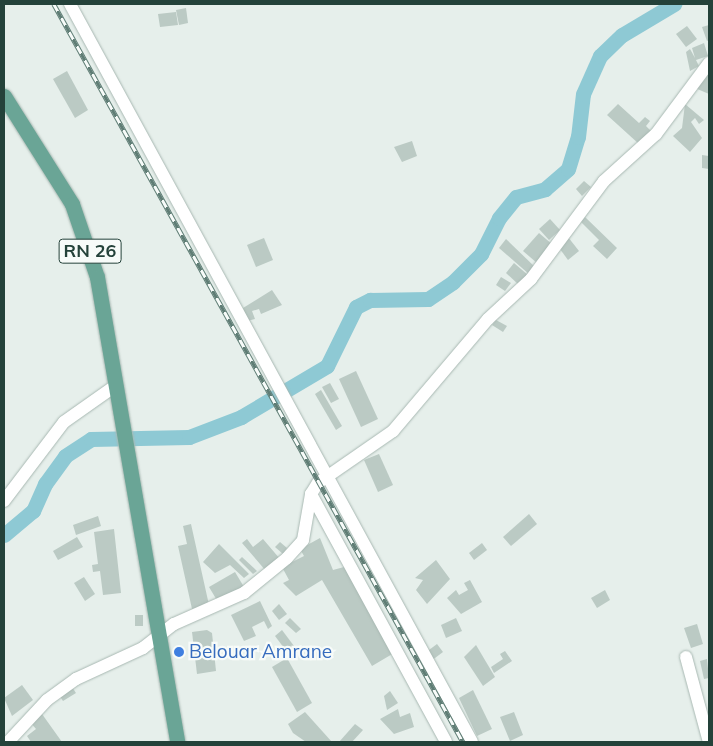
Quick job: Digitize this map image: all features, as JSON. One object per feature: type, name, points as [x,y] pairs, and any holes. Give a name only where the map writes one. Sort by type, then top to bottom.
[{"type":"main road","name":"RN 26","points":[[4,96],[54,174],[86,235],[115,386],[156,638],[177,742]]},
{"type":"street","points":[[70,4],[472,742]]},
{"type":"street","points":[[8,742],[47,700],[76,679],[156,638],[174,624],[244,593],[287,558],[303,540],[311,494],[327,478],[393,431],[488,319],[531,279],[604,181],[656,134],[709,63]]},
{"type":"street","points":[[4,502],[64,422],[115,386]]},
{"type":"street","points":[[311,494],[446,742]]},
{"type":"street","points":[[686,657],[709,742]]},
{"type":"building","points":[[186,8],[188,23],[179,25],[176,10]]},
{"type":"building","points":[[176,12],[178,25],[160,27],[158,14]]},
{"type":"building","points":[[709,25],[709,40],[707,41],[702,27]]},
{"type":"building","points":[[687,26],[697,39],[686,47],[676,34]]},
{"type":"building","points":[[704,43],[708,56],[696,60],[699,66],[690,71],[686,52],[690,49],[695,58],[692,48]]},
{"type":"building","points":[[67,71],[88,110],[75,118],[53,79]]},
{"type":"building","points":[[709,72],[709,94],[695,88]]},
{"type":"building","points":[[618,104],[639,123],[645,117],[650,121],[646,126],[651,131],[639,144],[607,115]]},
{"type":"building","points":[[685,104],[704,120],[699,124],[695,118],[691,122],[702,138],[690,152],[673,136],[682,128]]},
{"type":"building","points":[[412,141],[417,156],[402,162],[394,147]]},
{"type":"building","points":[[702,155],[709,156],[709,169],[702,168]]},
{"type":"building","points":[[584,181],[591,187],[582,196],[576,189]]},
{"type":"building","points":[[585,217],[617,248],[607,259],[593,246],[599,240],[581,222]]},
{"type":"building","points":[[550,219],[560,230],[549,240],[539,229]]},
{"type":"building","points":[[539,233],[553,245],[537,263],[523,251]]},
{"type":"building","points":[[568,237],[579,251],[568,260],[557,245]]},
{"type":"building","points":[[264,238],[273,260],[256,267],[247,245]]},
{"type":"building","points":[[506,239],[536,268],[530,275],[499,248]]},
{"type":"building","points":[[514,263],[528,275],[519,285],[506,273]]},
{"type":"building","points":[[501,277],[511,283],[505,291],[496,285]]},
{"type":"building","points":[[272,290],[282,305],[261,314],[259,309],[252,311],[255,319],[247,321],[243,308]]},
{"type":"building","points":[[496,320],[507,326],[503,332],[492,325]]},
{"type":"building","points":[[356,371],[378,419],[361,427],[339,379]]},
{"type":"building","points":[[330,383],[339,399],[331,403],[322,387]]},
{"type":"building","points":[[321,390],[342,426],[336,430],[315,394]]},
{"type":"building","points":[[379,454],[393,485],[378,492],[364,460]]},
{"type":"building","points":[[529,514],[537,524],[511,546],[503,537]]},
{"type":"building","points":[[98,516],[101,526],[76,535],[73,525]]},
{"type":"building","points":[[191,524],[209,605],[192,609],[178,546],[187,544],[183,526]]},
{"type":"building","points":[[114,529],[121,593],[103,595],[100,571],[93,572],[92,565],[98,564],[94,532]]},
{"type":"building","points":[[77,537],[83,547],[58,560],[53,551]]},
{"type":"building","points":[[320,538],[333,570],[344,567],[394,653],[372,666],[322,580],[296,596],[283,583],[289,580],[282,567],[304,556],[300,549]]},
{"type":"building","points":[[247,539],[253,547],[263,539],[280,559],[266,571],[242,543]]},
{"type":"building","points":[[280,542],[287,548],[283,554],[275,547]]},
{"type":"building","points":[[482,543],[487,550],[474,560],[469,553]]},
{"type":"building","points":[[219,544],[249,574],[244,578],[230,565],[215,573],[203,562]]},
{"type":"building","points":[[242,557],[257,571],[253,574],[239,560]]},
{"type":"building","points":[[436,560],[450,579],[427,604],[416,590],[423,580],[415,578]]},
{"type":"building","points":[[235,572],[244,587],[218,602],[209,587]]},
{"type":"building","points":[[84,577],[95,594],[85,601],[74,583]]},
{"type":"building","points":[[470,580],[482,602],[461,614],[447,598],[456,590],[459,595],[468,590],[464,583]]},
{"type":"building","points":[[605,590],[610,600],[597,608],[591,598]]},
{"type":"building","points":[[260,601],[272,626],[268,629],[264,621],[252,627],[256,636],[244,641],[231,615]]},
{"type":"building","points":[[279,604],[287,614],[279,620],[272,611]]},
{"type":"building","points":[[135,615],[143,615],[143,626],[135,626]]},
{"type":"building","points":[[290,618],[301,629],[296,633],[285,623]]},
{"type":"building","points":[[456,618],[462,631],[446,638],[441,625]]},
{"type":"building","points":[[697,624],[703,644],[691,648],[684,628]]},
{"type":"building","points":[[207,630],[212,633],[216,671],[197,674],[192,632]]},
{"type":"building","points":[[282,630],[294,646],[287,652],[275,636]]},
{"type":"building","points":[[437,644],[443,652],[431,661],[425,653]]},
{"type":"building","points":[[476,645],[495,677],[483,686],[464,657]]},
{"type":"building","points":[[505,651],[512,661],[494,673],[491,667],[503,659],[500,654]]},
{"type":"building","points":[[287,658],[312,703],[297,712],[272,667]]},
{"type":"building","points":[[707,659],[709,678],[704,679],[700,661]]},
{"type":"building","points":[[22,685],[33,700],[12,716],[4,698]]},
{"type":"building","points":[[72,687],[76,693],[63,701],[59,695]]},
{"type":"building","points":[[473,690],[492,729],[477,736],[459,698]]},
{"type":"building","points":[[390,691],[398,703],[387,710],[384,696]]},
{"type":"building","points":[[398,709],[400,717],[410,713],[414,727],[394,734],[380,719]]},
{"type":"building","points":[[305,712],[332,742],[306,742],[293,733],[288,724]]},
{"type":"building","points":[[514,712],[523,735],[510,741],[500,717]]},
{"type":"building","points":[[42,714],[62,742],[31,742],[27,736],[36,729],[30,722]]},
{"type":"building","points":[[355,724],[363,730],[352,742],[339,742]]},
{"type":"waterway","points":[[4,535],[33,511],[45,484],[65,456],[91,439],[189,437],[241,417],[327,366],[356,307],[370,300],[428,299],[453,282],[481,254],[499,218],[516,197],[545,189],[568,169],[578,137],[583,94],[600,56],[622,35],[674,4]]},
{"type":"railway","points":[[54,4],[463,742]]},
{"type":"place","name":"Belouar Amrane","points":[[179,652]]}]
